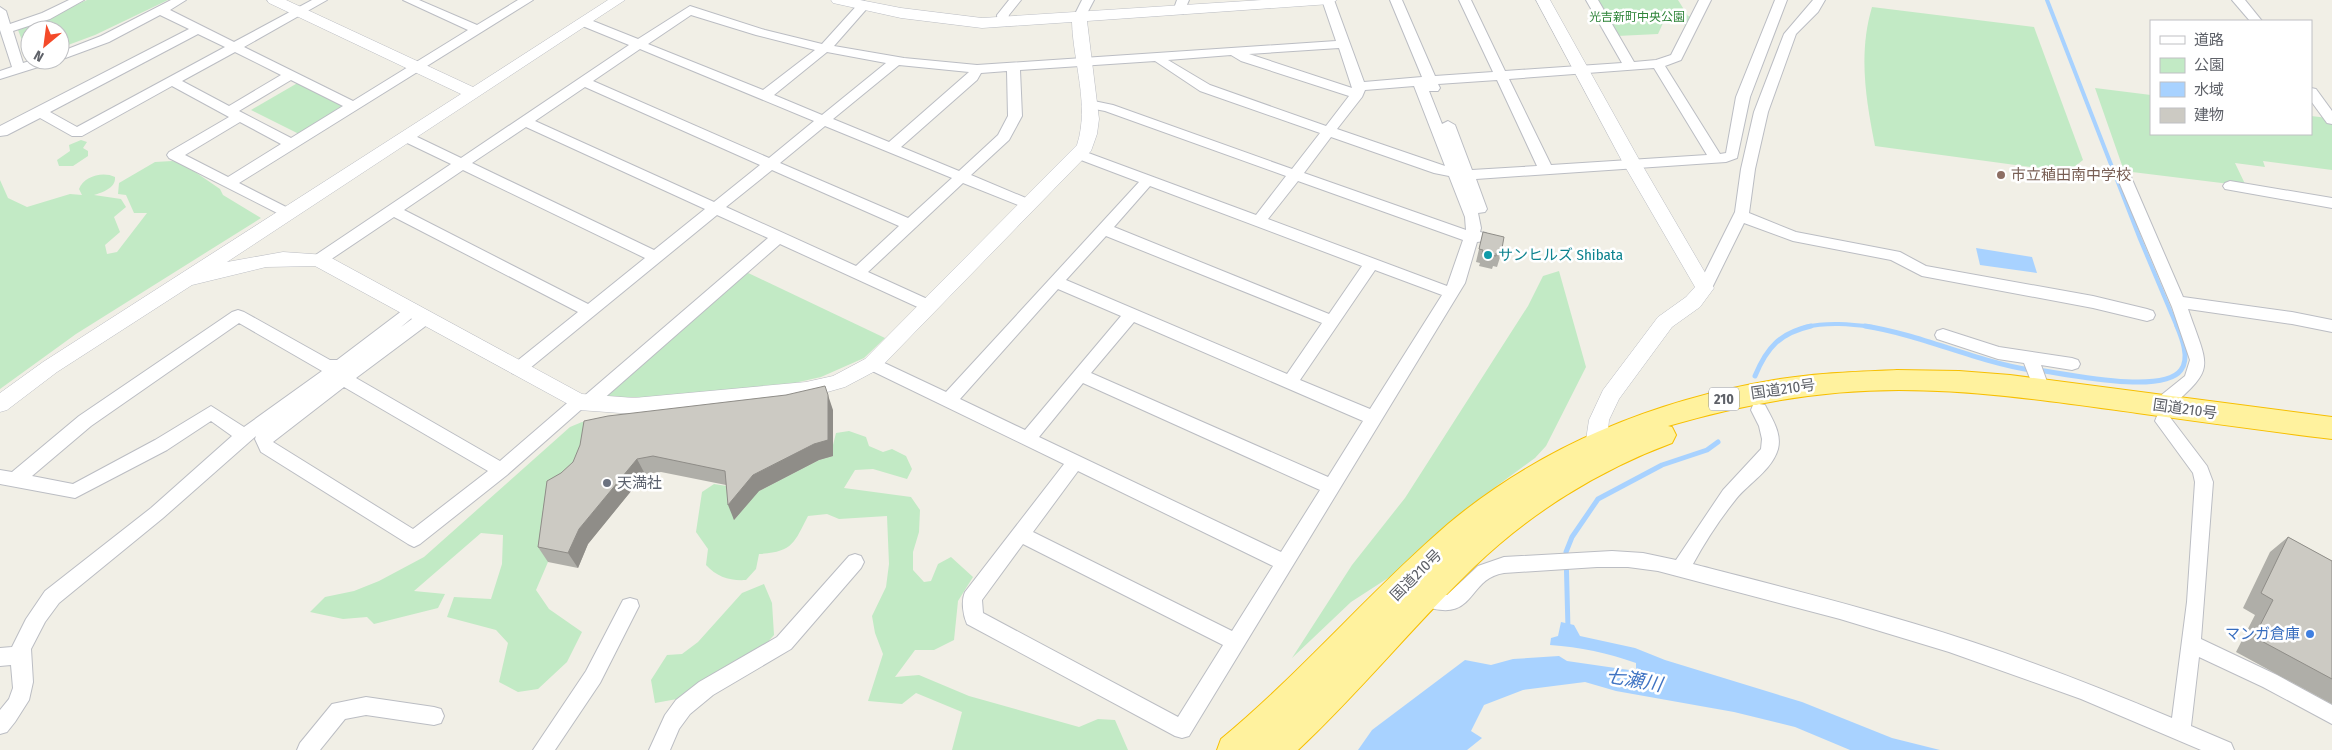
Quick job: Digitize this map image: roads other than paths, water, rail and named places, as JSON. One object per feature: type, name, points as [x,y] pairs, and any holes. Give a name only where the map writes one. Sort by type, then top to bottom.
[{"type":"highway","name":"国道210号","points":[[1274,750],[1307,720],[1489,536],[1559,485],[1595,454],[1642,424],[1693,407],[1745,394],[1807,385],[1848,381],[1924,380],[1970,382],[2036,373],[2162,413],[2332,443]]},
{"type":"highway","name":"国道210号","points":[[1233,750],[1292,698],[1444,547],[1513,491],[1595,454],[1649,440],[1681,428],[1792,404],[1871,396],[1947,394],[2332,428]]},
{"type":"street","points":[[5,35],[78,0]]},
{"type":"street","points":[[70,52],[94,44],[180,0]]},
{"type":"street","points":[[274,0],[473,93]]},
{"type":"street","points":[[40,112],[77,133],[321,0]]},
{"type":"street","points":[[410,0],[478,30]]},
{"type":"street","points":[[228,183],[527,0]]},
{"type":"street","points":[[0,404],[50,366],[618,0]]},
{"type":"street","points":[[838,0],[946,20],[1002,23],[1079,18],[1181,5],[1329,0],[1358,90]]},
{"type":"street","points":[[1002,23],[1004,15],[1014,0]]},
{"type":"street","points":[[181,281],[246,263],[270,259],[295,257],[318,260],[583,403],[634,406],[806,390],[838,382],[872,364],[1085,147],[1089,138],[1089,104],[1082,62],[1079,18],[1088,0]]},
{"type":"street","points":[[1396,0],[1424,81],[1462,174],[1482,213]]},
{"type":"street","points":[[1465,0],[1546,170]]},
{"type":"street","points":[[1542,0],[1632,164],[1705,288]]},
{"type":"street","points":[[1592,0],[1630,66]]},
{"type":"street","points":[[1234,51],[1246,58],[1358,90],[1424,81],[1658,64],[1676,57],[1705,0]]},
{"type":"street","points":[[1160,56],[1161,61],[1205,88],[1439,170],[1462,174],[1726,158],[1732,155],[1735,150],[1743,97],[1780,0]]},
{"type":"street","points":[[1595,454],[1604,408],[1622,378],[1665,322],[1693,302],[1705,288],[1741,216],[1751,155],[1772,81],[1792,29],[1817,6],[1819,0]]},
{"type":"street","points":[[2238,0],[2255,20]]},
{"type":"street","points":[[764,96],[826,47],[864,5]]},
{"type":"street","points":[[160,10],[353,106]]},
{"type":"street","points":[[318,260],[690,10],[746,30],[896,62],[977,69],[1344,44]]},
{"type":"street","points":[[0,11],[5,35],[19,69],[0,75]]},
{"type":"street","points":[[584,22],[1028,204]]},
{"type":"street","points":[[0,130],[2,132],[198,29]]},
{"type":"street","points":[[518,369],[896,62]]},
{"type":"street","points":[[1658,64],[1716,158]]},
{"type":"street","points":[[858,273],[908,224],[1004,137],[1015,116],[1013,68]]},
{"type":"street","points":[[891,148],[972,77],[977,69]]},
{"type":"street","points":[[286,213],[174,155],[290,75]]},
{"type":"street","points":[[172,81],[292,144]]},
{"type":"street","points":[[584,82],[908,224]]},
{"type":"street","points":[[1259,221],[1358,90]]},
{"type":"street","points":[[2312,93],[2332,120]]},
{"type":"street","points":[[1089,104],[1108,108],[1294,176],[1470,237],[1486,237]]},
{"type":"street","points":[[525,121],[929,306]]},
{"type":"street","points":[[406,137],[656,257]]},
{"type":"street","points":[[1078,154],[1452,293]]},
{"type":"street","points":[[1075,462],[972,598],[974,618],[1182,729],[1452,293],[1457,283],[1474,228],[1462,174]]},
{"type":"street","points":[[2124,177],[2178,302],[2197,352],[2195,374],[2162,413],[2204,477],[2198,574],[2180,731]]},
{"type":"street","points":[[948,401],[1148,180]]},
{"type":"street","points":[[2230,186],[2332,203]]},
{"type":"street","points":[[393,210],[590,311]]},
{"type":"street","points":[[1741,216],[1792,236],[1895,256],[1922,270],[2093,302],[2147,315]]},
{"type":"street","points":[[1104,229],[1332,321]]},
{"type":"street","points":[[342,372],[263,438],[268,447],[414,539],[583,403],[778,238]]},
{"type":"street","points":[[1290,382],[1372,263]]},
{"type":"street","points":[[1056,282],[1374,418]]},
{"type":"street","points":[[2178,302],[2284,317],[2332,326]]},
{"type":"street","points":[[1027,439],[1131,314]]},
{"type":"street","points":[[0,726],[18,701],[22,691],[20,655],[34,624],[52,597],[120,543],[244,436],[342,372],[419,315]]},
{"type":"street","points":[[7,479],[85,421],[238,316],[342,372],[501,470]]},
{"type":"street","points":[[1943,335],[1998,353],[2036,373],[2072,364]]},
{"type":"street","points":[[872,364],[1285,563]]},
{"type":"street","points":[[1081,375],[1332,487]]},
{"type":"street","points":[[1681,569],[1730,494],[1765,460],[1770,446],[1770,437],[1766,422],[1759,410]]},
{"type":"street","points":[[7,479],[75,491],[161,445],[211,412],[244,436]]},
{"type":"street","points":[[1020,534],[1236,642]]},
{"type":"street","points":[[1426,598],[1440,605],[1453,602],[1484,573],[1496,567],[1635,559],[1835,609],[1951,644],[2042,675],[2224,750]]},
{"type":"street","points":[[659,750],[669,726],[682,707],[700,692],[772,653],[784,644],[855,562]]},
{"type":"street","points":[[543,750],[593,677],[630,606]]},
{"type":"street","points":[[2190,643],[2270,681],[2332,715]]},
{"type":"street","points":[[0,657],[20,655]]},
{"type":"street","points":[[307,750],[339,711],[366,706],[434,716]]},
{"type":"water","points":[[1976,248],[2032,257],[2037,273],[1980,265]]},
{"type":"water","name":"七瀬川","points":[[1561,622],[1574,625],[1580,636],[1635,648],[1665,660],[1802,702],[1892,738],[1940,750],[1850,750],[1795,727],[1734,712],[1616,691],[1585,682],[1523,690],[1484,705],[1471,731],[1482,738],[1467,750],[1358,750],[1372,730],[1465,660],[1491,665],[1513,659],[1559,656],[1567,661],[1636,671],[1636,663],[1615,656],[1583,649],[1550,645],[1551,638],[1558,636]]},
{"type":"waterway","points":[[2047,0],[2140,239],[2177,327]]},
{"type":"waterway","points":[[1805,327],[1822,324],[1866,326]]},
{"type":"waterway","points":[[1755,376],[1764,357],[1776,343],[1791,333],[1811,326]]},
{"type":"waterway","points":[[1866,326],[1873,327]]},
{"type":"waterway","points":[[1866,326],[1907,335],[1989,361],[2030,370]]},
{"type":"waterway","points":[[2038,370],[2114,381],[2155,381],[2171,377],[2181,370],[2185,360],[2184,348],[2177,326]]},
{"type":"waterway","points":[[1568,629],[1566,552],[1572,537],[1598,499],[1662,465],[1707,450],[1718,442]]},
{"type":"place","name":"市立稙田南中学校","points":[[2001,175]]},
{"type":"place","name":"サンヒルズ Shibata","points":[[1488,255]]},
{"type":"place","name":"天満社","points":[[607,483]]},
{"type":"place","name":"マンガ倉庫","points":[[2310,634]]},
{"type":"park label","name":"光吉新町中央公園","points":[[1637,17]]}]
